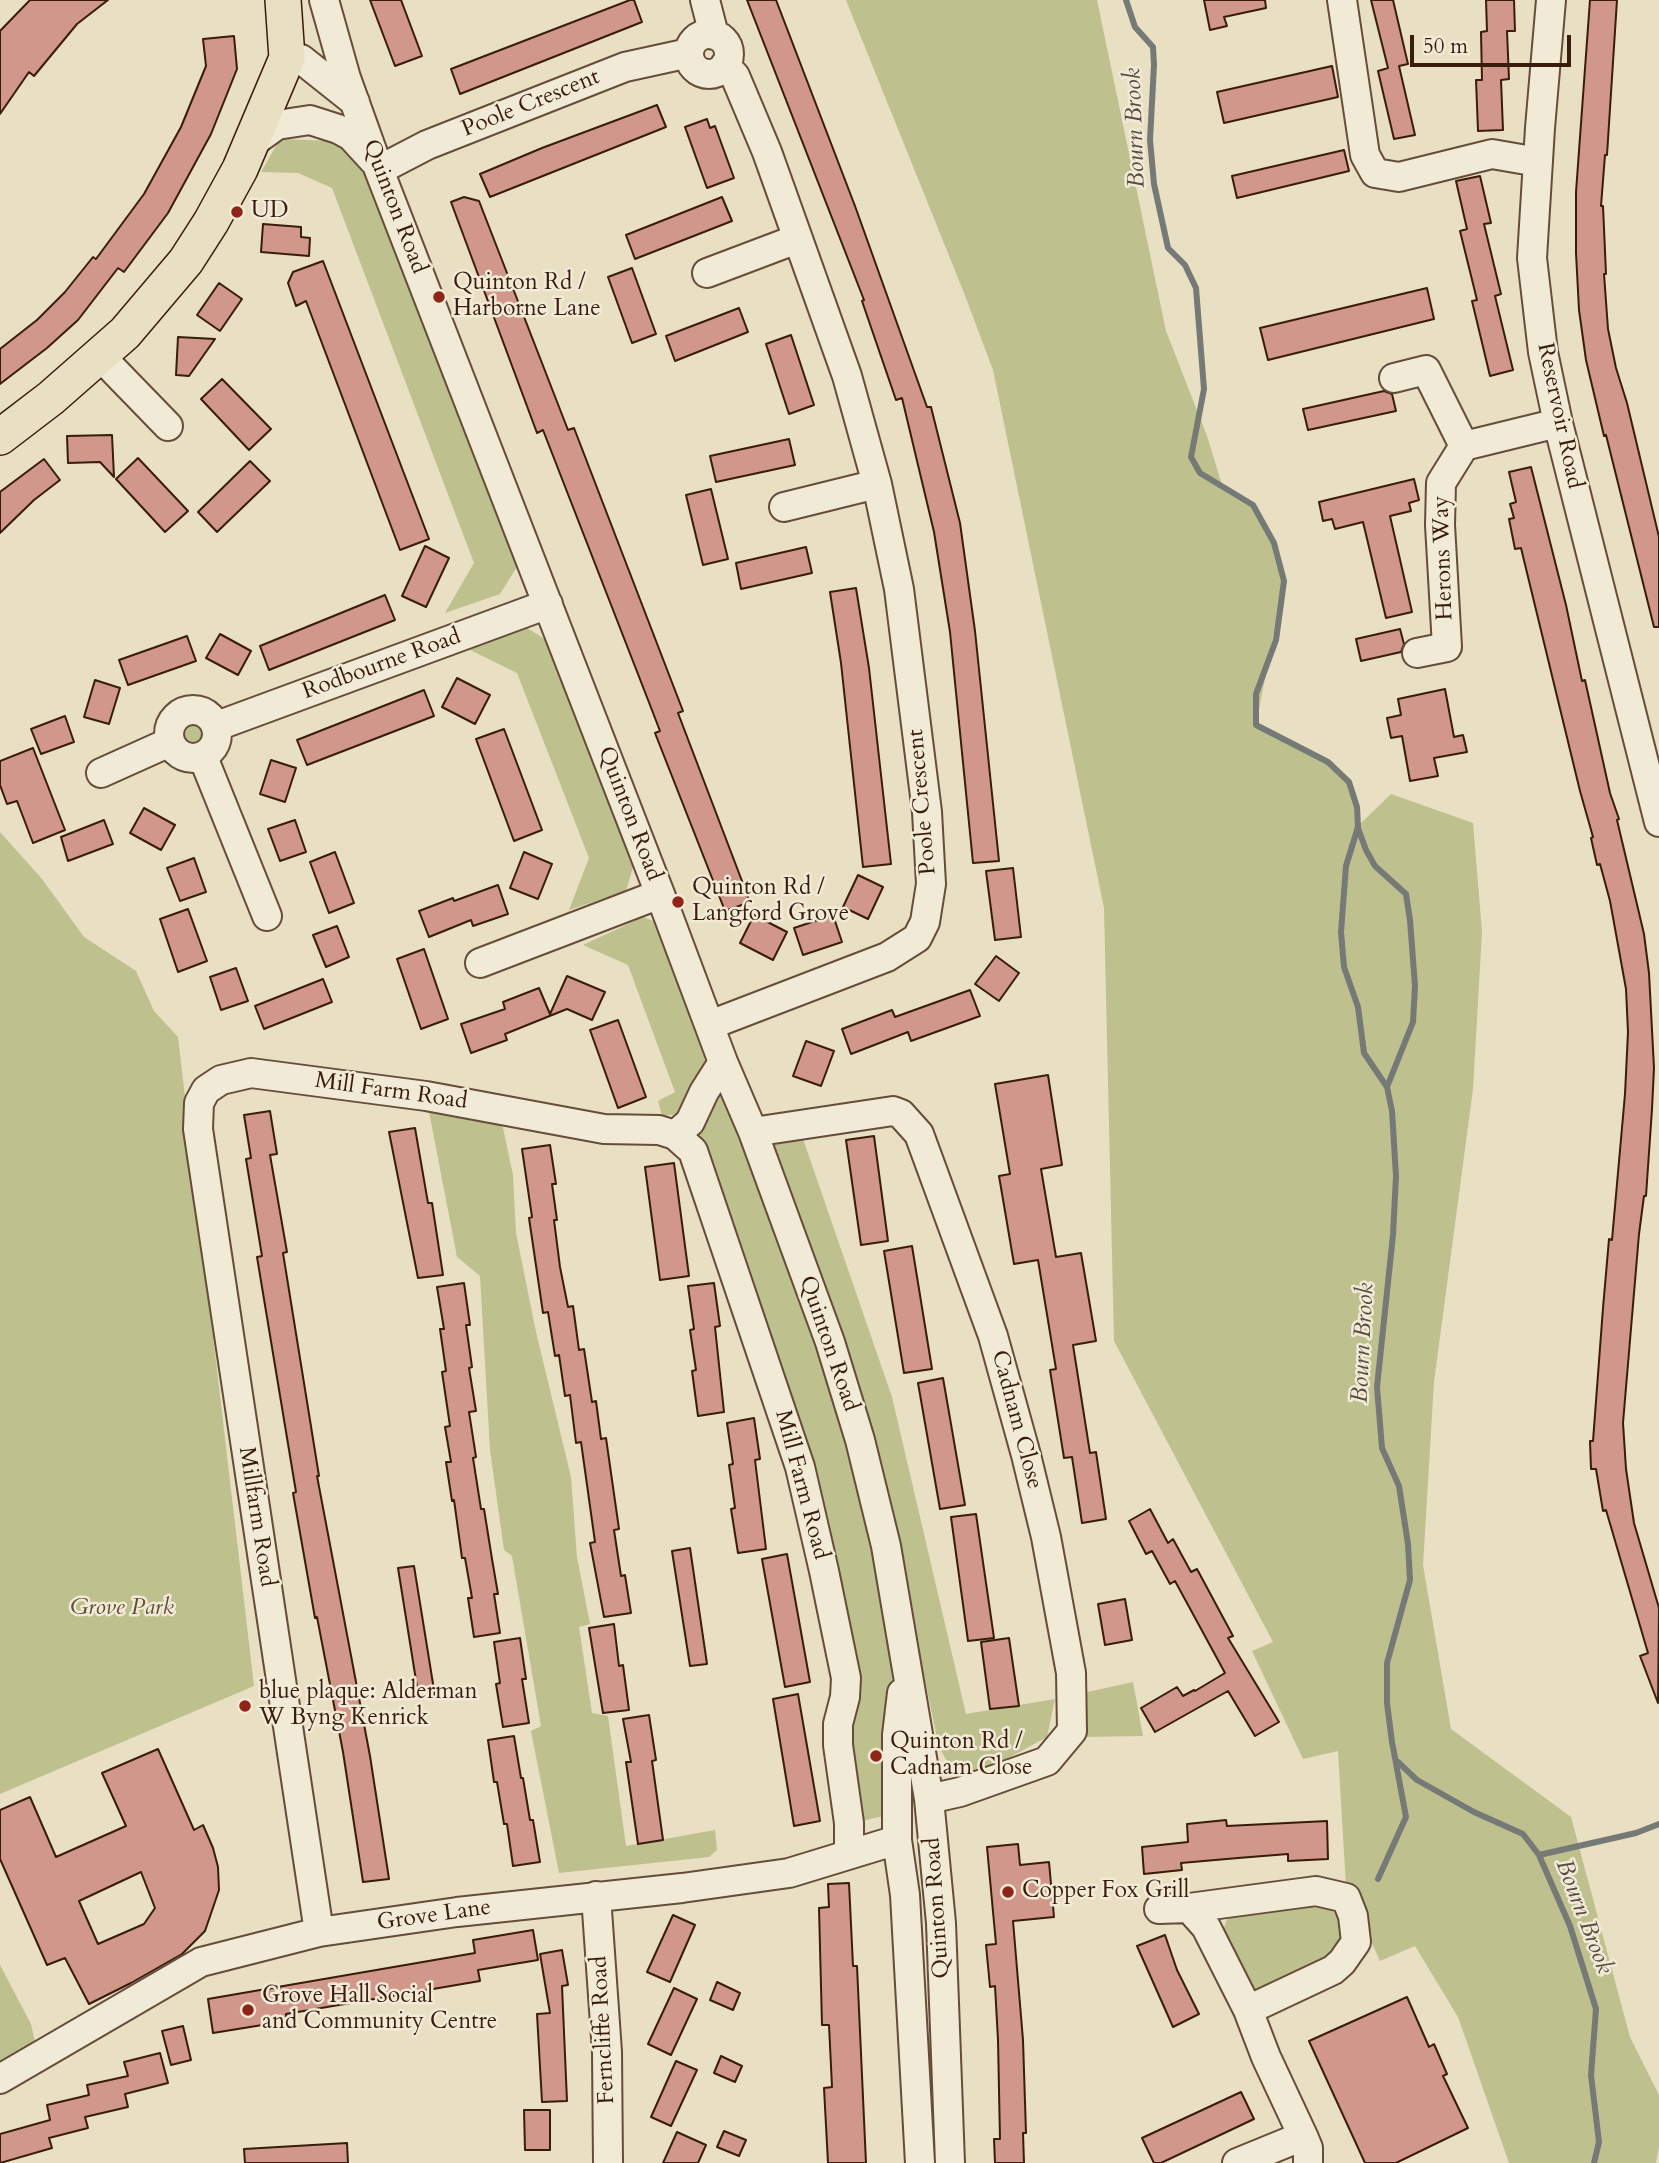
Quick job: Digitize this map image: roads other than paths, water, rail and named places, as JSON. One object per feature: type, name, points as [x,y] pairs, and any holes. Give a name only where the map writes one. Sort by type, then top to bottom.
[{"type":"main road","points":[[0,437],[101,357],[125,334],[186,261],[211,222],[252,143],[287,58],[283,0]]},
{"type":"street","name":"Quinton Road","points":[[324,0],[378,167],[723,1062],[753,1132],[830,1342],[860,1440],[886,1546],[928,1792],[941,1923],[950,2163]]},
{"type":"street","points":[[705,0],[714,35]]},
{"type":"street","points":[[1342,0],[1366,155],[1376,173],[1399,177],[1492,154],[1538,162]]},
{"type":"street","name":"Reservoir Road","points":[[1551,0],[1532,258],[1543,352],[1558,423],[1659,822]]},
{"type":"street","points":[[707,34],[714,35],[720,37],[727,47],[728,60],[715,73],[702,73],[692,66],[689,53],[694,40],[707,34]]},
{"type":"street","name":"Poole Crescent","points":[[378,167],[625,67],[689,53]]},
{"type":"street","points":[[287,58],[301,59],[355,102]]},
{"type":"street","name":"Poole Crescent","points":[[710,1026],[887,957],[917,938],[925,922],[931,884],[927,812],[899,589],[877,484],[847,376],[767,152],[735,76],[725,65]]},
{"type":"street","points":[[252,143],[277,125],[310,120],[351,136],[378,167]]},
{"type":"street","points":[[707,273],[797,239]]},
{"type":"street","points":[[101,357],[168,426]]},
{"type":"street","points":[[1394,378],[1426,370],[1464,446],[1558,423]]},
{"type":"street","name":"Herons Way","points":[[1417,653],[1447,647],[1440,525],[1441,483],[1464,446]]},
{"type":"street","points":[[785,507],[877,484]]},
{"type":"street","name":"Rodbourne Road","points":[[217,726],[548,604]]},
{"type":"street","points":[[202,711],[209,715],[217,726],[217,741],[203,757],[195,759],[180,754],[170,742],[170,728],[177,716],[183,712],[202,711]]},
{"type":"street","points":[[101,773],[170,742]]},
{"type":"street","points":[[203,757],[267,916]]},
{"type":"street","points":[[480,963],[660,894]]},
{"type":"street","points":[[675,1135],[690,1122],[723,1062]]},
{"type":"street","name":"Mill Farm Road","points":[[199,1102],[206,1090],[221,1080],[251,1073],[426,1096],[604,1129],[659,1130],[675,1135],[693,1152],[800,1467],[846,1678],[845,1697],[838,1724],[838,1745],[849,1823],[849,1854]]},
{"type":"street","name":"Millfarm Road","points":[[199,1102],[198,1129],[319,1932]]},
{"type":"street","name":"Cadnam Close","points":[[753,1132],[893,1111],[901,1114],[919,1134],[993,1336],[1026,1455],[1046,1537],[1071,1672],[1072,1731],[1047,1761],[960,1792],[928,1792]]},
{"type":"street","name":"Quinton Road","points":[[906,1655],[897,1735],[897,1840],[903,1874],[915,2042],[920,2163]]},
{"type":"street","points":[[897,1789],[912,1781],[928,1792]]},
{"type":"street","name":"Grove Lane","points":[[0,2079],[201,1962],[319,1932],[457,1912],[682,1888],[789,1873],[897,1840]]},
{"type":"street","points":[[903,1874],[936,1871]]},
{"type":"street","points":[[1159,1909],[1189,1908],[1316,1891],[1346,1898],[1353,1916],[1356,1942],[1342,1962],[1333,1970],[1248,2010]]},
{"type":"street","name":"Ferncliffe Road","points":[[596,1896],[607,2052],[608,2163]]},
{"type":"street","points":[[1189,1908],[1206,1927],[1248,2010],[1306,2150],[1237,2163]]},
{"type":"waterway","name":"Bourn Brook","points":[[1126,0],[1135,27],[1153,47],[1150,140],[1154,184],[1168,248],[1185,265],[1196,288],[1204,389],[1191,457],[1200,473],[1253,505],[1274,543],[1284,581],[1276,640],[1256,694],[1256,725],[1328,762],[1349,782],[1357,807],[1358,827],[1346,866],[1341,932],[1344,967],[1358,1007],[1364,1053],[1387,1087],[1392,1111],[1396,1176],[1393,1235],[1377,1387],[1382,1448],[1399,1486],[1408,1544],[1410,1580],[1387,1663],[1387,1703],[1406,1817],[1378,1879]]},
{"type":"waterway","name":"Bourn Brook","points":[[1358,828],[1375,866],[1406,894],[1410,920],[1415,986],[1413,1022],[1387,1087]]},
{"type":"waterway","name":"Bourn Brook","points":[[1398,1762],[1417,1780],[1474,1812],[1523,1834],[1539,1855],[1570,1926],[1596,2009],[1591,2075],[1599,2142],[1594,2163]]},
{"type":"waterway","points":[[1539,1855],[1636,1833],[1659,1824]]},
{"type":"place","name":"UD","points":[[237,212]]},
{"type":"place","name":"Quinton Rd / Harborne Lane","points":[[439,297]]},
{"type":"place","name":"Quinton Rd / Langford Grove","points":[[678,902]]},
{"type":"place","name":"blue plaque: Alderman W Byng Kenrick","points":[[245,1706]]},
{"type":"place","name":"Quinton Rd / Cadnam Close","points":[[876,1756]]},
{"type":"place","name":"Copper Fox Grill","points":[[1008,1892]]},
{"type":"place","name":"Grove Hall Social and Community Centre","points":[[248,2010]]},
{"type":"park label","name":"Grove Park","points":[[122,1609]]}]
